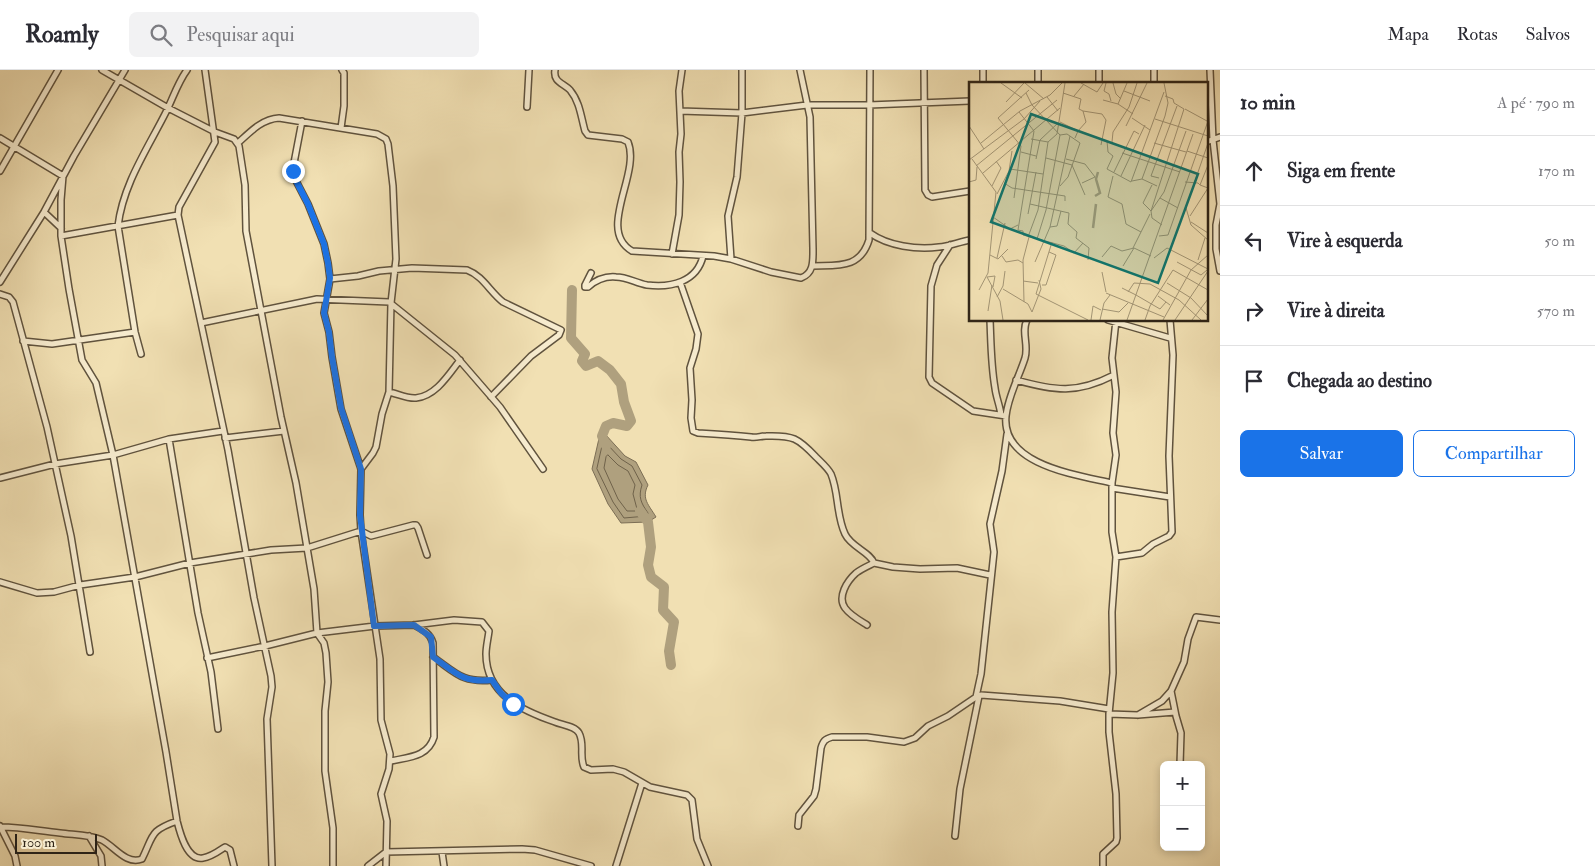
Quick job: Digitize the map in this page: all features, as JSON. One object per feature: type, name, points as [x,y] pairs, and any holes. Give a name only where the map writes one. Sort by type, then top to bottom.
[{"type":"street","points":[[0,171],[58,70]]},
{"type":"street","points":[[102,70],[168,108],[215,132],[234,139],[238,143],[245,185],[246,231],[284,431],[296,482],[314,589],[317,633],[324,643],[328,682],[325,711],[324,771],[328,806],[333,828],[333,866]]},
{"type":"street","points":[[0,282],[44,212],[125,70]]},
{"type":"street","points":[[141,354],[135,332],[118,226],[124,198],[133,175],[187,70]]},
{"type":"street","points":[[205,70],[215,138],[213,147],[179,207],[178,215],[225,438],[254,598],[271,676],[272,687],[267,719],[272,866]]},
{"type":"street","points":[[341,128],[344,106],[344,73],[342,70]]},
{"type":"street","points":[[527,106],[529,70]]},
{"type":"street","points":[[555,70],[554,76],[556,80],[568,88],[574,96],[585,131],[588,134],[622,139],[628,142],[631,160],[617,220],[619,237],[624,247],[632,251],[731,259],[771,272],[801,278],[810,273],[813,266],[810,117],[800,70]]},
{"type":"street","points":[[672,254],[679,215],[680,111],[678,91],[682,70]]},
{"type":"street","points":[[731,259],[728,216],[737,177],[742,113],[742,70]]},
{"type":"street","points":[[813,266],[849,264],[859,258],[866,248],[870,233],[870,70]]},
{"type":"street","points":[[924,70],[925,190],[932,197],[969,191]]},
{"type":"street","points":[[1210,70],[1213,140],[1220,204],[1216,225],[1216,249],[1220,271]]},
{"type":"street","points":[[680,111],[742,113],[807,105],[869,105],[969,100]]},
{"type":"street","points":[[238,143],[262,122],[271,118],[302,121],[377,134],[386,139],[388,144],[395,219],[396,259],[391,303],[390,392],[382,414],[374,454],[361,469]]},
{"type":"street","points":[[302,121],[294,163],[294,177],[308,204],[324,244],[330,278],[324,313],[329,332],[341,408],[361,469],[361,531],[380,659],[382,720],[391,761],[381,794],[387,821],[386,866]]},
{"type":"street","points":[[1208,141],[1220,137]]},
{"type":"street","points":[[0,138],[63,176]]},
{"type":"street","points":[[63,176],[61,236],[82,360],[96,383],[113,455],[177,821],[189,852],[196,858],[202,859],[228,848],[234,866]]},
{"type":"street","points":[[44,212],[61,228]]},
{"type":"street","points":[[61,236],[178,215]]},
{"type":"street","points":[[870,233],[885,241],[917,248],[939,247],[969,240]]},
{"type":"street","points":[[950,244],[937,265],[931,286],[929,377],[932,383],[973,411],[1003,415]]},
{"type":"street","points":[[591,273],[585,287],[600,279],[614,277],[646,285],[666,285],[680,282],[697,272],[703,256]]},
{"type":"street","points":[[330,278],[394,270],[432,268],[467,270],[475,273],[497,298],[503,302],[561,330],[560,335],[526,361],[491,397]]},
{"type":"street","points":[[680,282],[698,334],[690,368],[692,400],[690,418],[693,431],[754,438],[765,436],[791,437],[801,441],[830,472],[840,518],[849,541],[871,558],[874,563]]},
{"type":"street","points":[[0,294],[9,297],[13,302],[47,427],[71,536],[90,652]]},
{"type":"street","points":[[201,323],[326,298],[391,303],[425,329],[460,360],[500,407],[543,469]]},
{"type":"street","points":[[955,836],[960,789],[981,674],[990,575],[994,552],[990,524],[1002,471],[1007,434],[995,391],[991,358],[990,321]]},
{"type":"street","points":[[1003,415],[1026,354],[1024,327],[1027,321]]},
{"type":"street","points":[[1102,866],[1103,854],[1116,842],[1117,838],[1116,794],[1109,712],[1113,673],[1112,612],[1116,557],[1112,532],[1112,486],[1116,455],[1113,433],[1116,392],[1112,358],[1116,321],[1170,338]]},
{"type":"street","points":[[1116,557],[1142,553],[1159,539],[1171,534],[1170,412],[1172,355],[1170,321]]},
{"type":"street","points":[[23,341],[52,344],[135,332]]},
{"type":"street","points":[[390,392],[410,398],[426,395],[442,384],[460,360]]},
{"type":"street","points":[[1016,380],[1072,390],[1088,388],[1114,376]]},
{"type":"street","points":[[0,478],[55,464],[113,455],[169,439],[223,431]]},
{"type":"street","points":[[225,438],[284,431]]},
{"type":"street","points":[[1007,434],[1022,454],[1034,461],[1112,486],[1170,497]]},
{"type":"street","points":[[169,439],[198,613],[211,672],[218,728]]},
{"type":"street","points":[[0,582],[37,593],[54,592],[80,585],[135,577],[190,563],[246,553],[307,548],[361,531],[371,536],[416,525],[427,554]]},
{"type":"street","points":[[867,625],[844,608],[841,598],[846,586],[856,573],[874,563],[893,567],[920,569],[958,568],[990,575]]},
{"type":"street","points":[[1138,715],[1162,701],[1171,691],[1184,662],[1193,620],[1196,617],[1220,620]]},
{"type":"street","points":[[207,658],[317,633],[374,626],[414,625],[454,620],[482,622],[489,631],[486,655],[492,680],[501,693],[513,704],[532,714],[575,729],[581,739],[584,767],[591,770],[613,769],[624,772],[642,783],[655,788],[687,795],[692,800],[698,839],[708,866]]},
{"type":"street","points":[[391,761],[416,756],[425,752],[431,746],[434,737],[431,637],[414,625]]},
{"type":"street","points":[[433,657],[467,680],[492,680]]},
{"type":"street","points":[[1171,691],[1182,738],[1180,761]]},
{"type":"street","points":[[798,826],[799,815],[814,796],[823,741],[832,736],[910,741],[928,726],[948,716],[978,696],[988,695],[1060,701],[1109,712],[1138,715],[1175,712]]},
{"type":"street","points":[[616,866],[642,783]]},
{"type":"street","points":[[1,826],[89,836],[112,846],[128,859],[137,861],[142,859],[150,837],[156,830],[177,821]]},
{"type":"street","points":[[1,826],[18,866]]},
{"type":"street","points":[[89,836],[101,856],[102,866]]},
{"type":"street","points":[[368,866],[386,852],[522,849],[535,850],[591,866]]},
{"type":"street","points":[[442,852],[444,866]]},
{"type":"water","points":[[600,434],[605,434],[625,456],[636,462],[648,485],[645,494],[647,502],[656,517],[648,522],[621,523],[608,504],[592,469]]},
{"type":"waterway","points":[[572,290],[571,338],[585,354],[582,361],[586,366],[598,361],[610,370],[621,384],[624,402],[631,421],[627,426],[613,423],[606,426],[602,436],[606,446]]},
{"type":"waterway","points":[[640,511],[648,522],[651,547],[648,565],[651,577],[664,587],[663,610],[674,622],[669,651],[671,665]]},
{"type":"route","points":[[293,171],[324,244],[328,263],[330,278],[324,319],[329,332],[341,408],[361,469],[361,531],[374,626],[414,625],[431,637],[433,657],[467,680],[492,680],[501,693],[513,704]]}]
